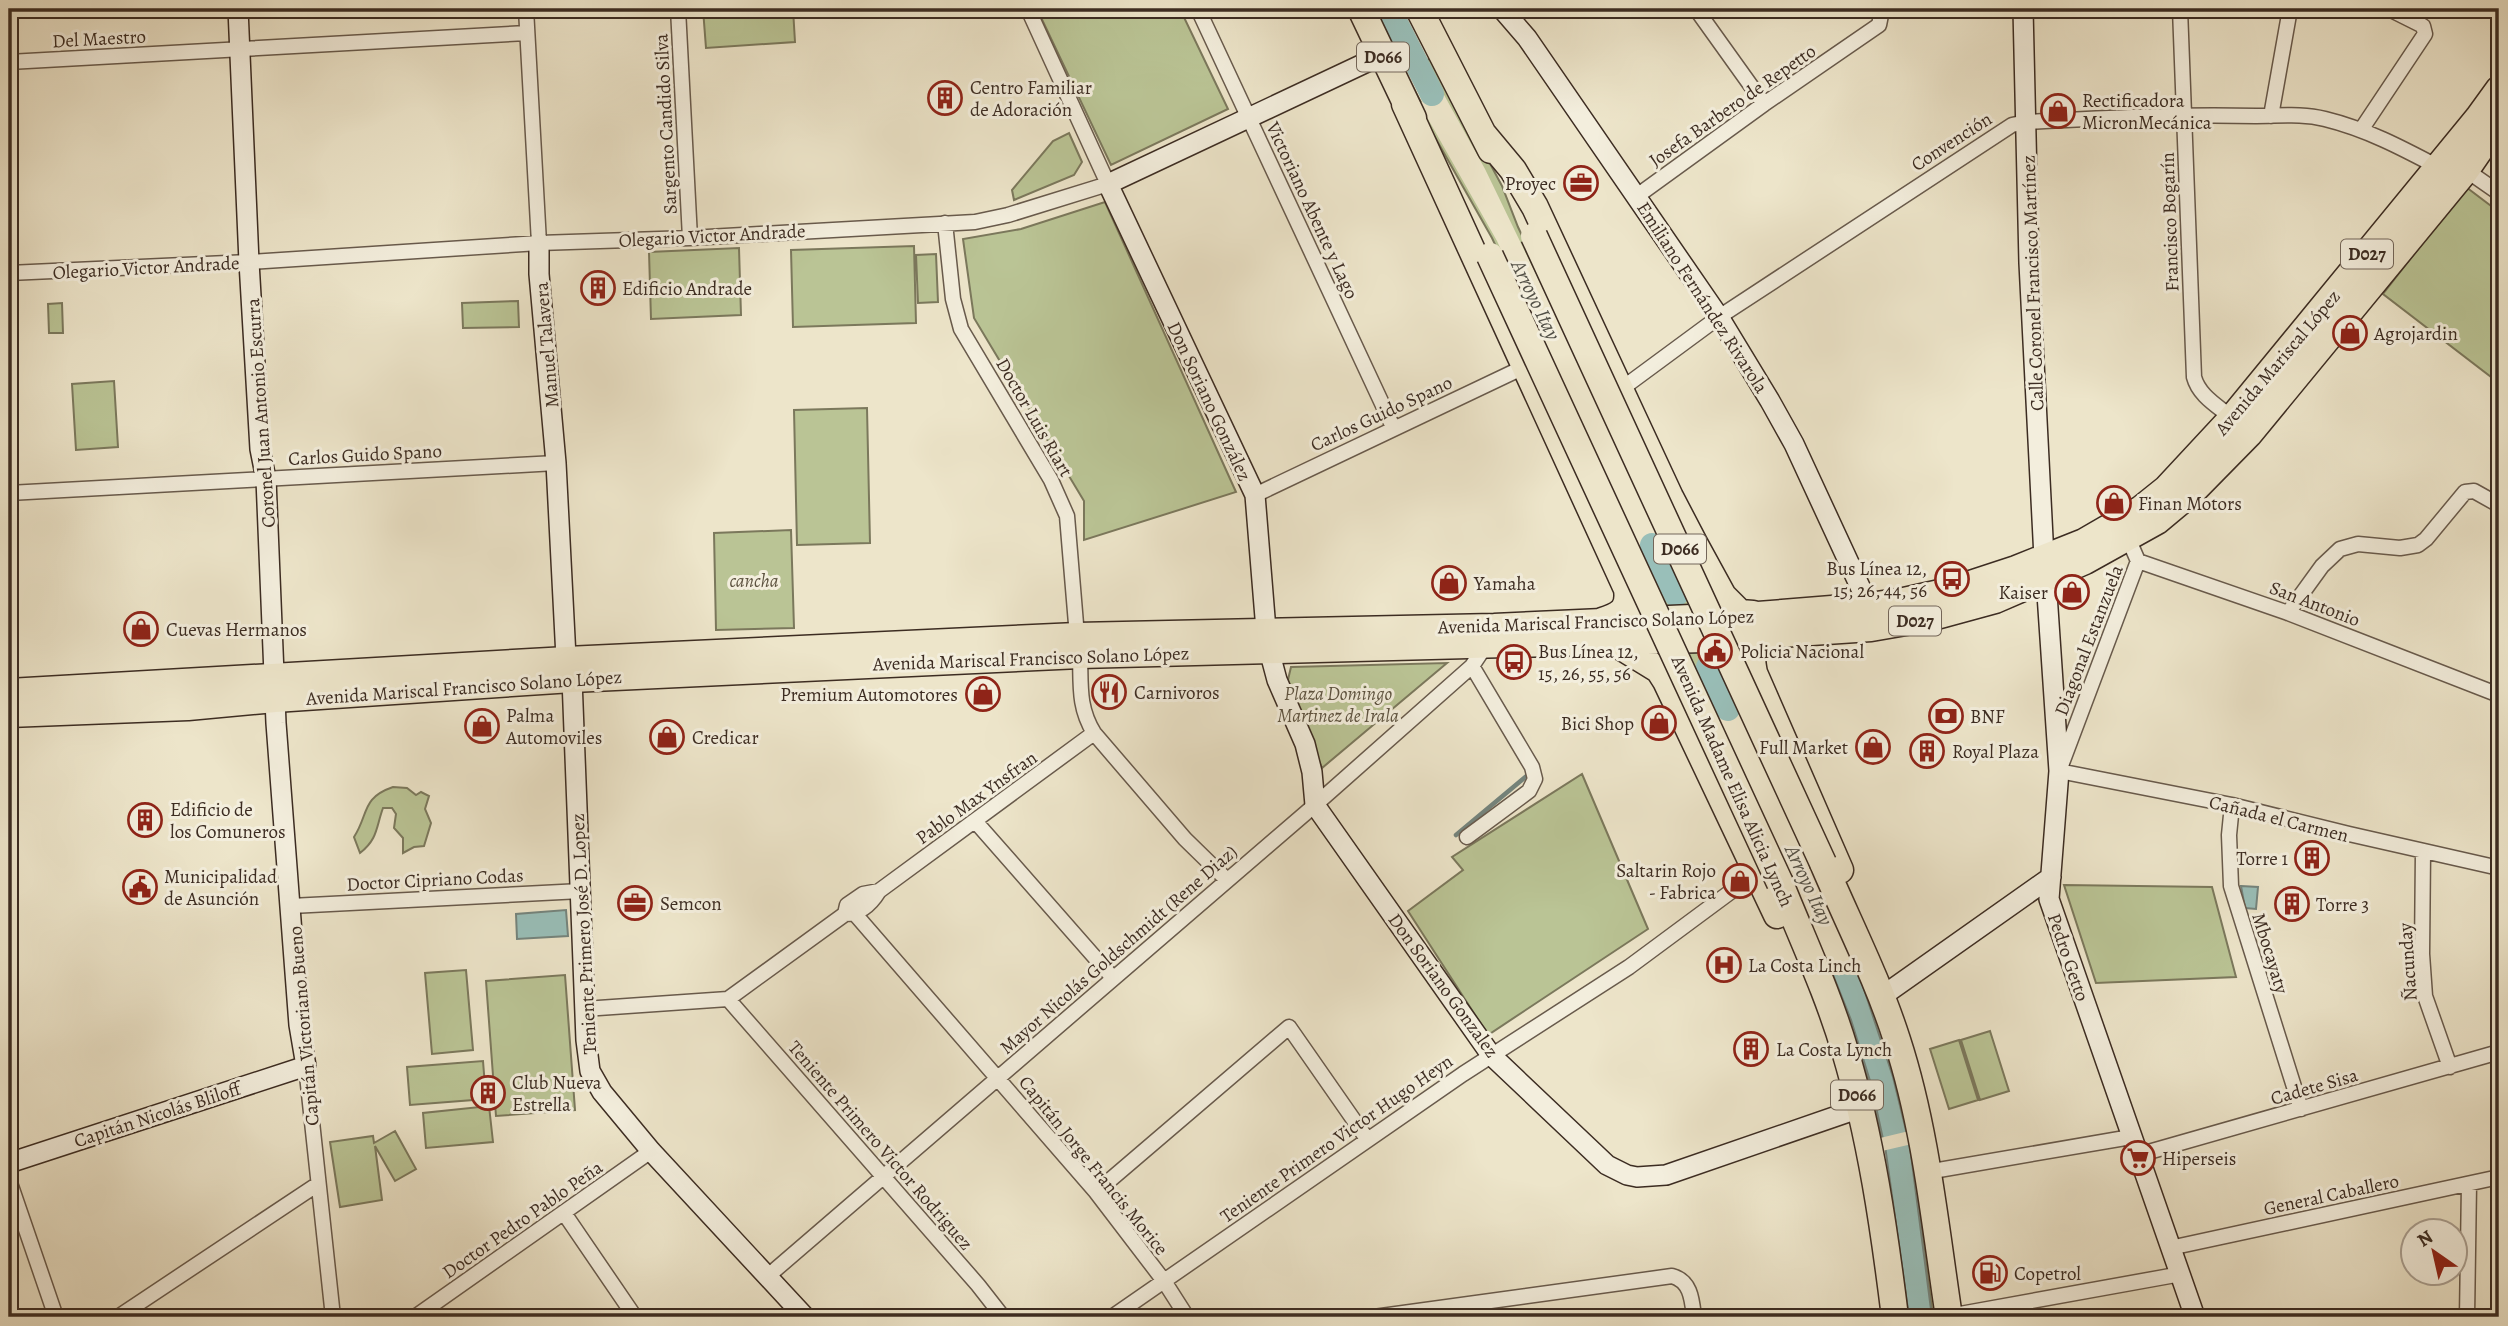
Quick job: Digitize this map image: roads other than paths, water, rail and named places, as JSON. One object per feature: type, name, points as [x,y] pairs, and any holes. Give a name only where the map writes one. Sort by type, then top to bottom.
[{"type":"highway","name":"Avenida Madame Elisa Alicia Lynch","points":[[1361,9],[1405,104],[1490,256],[1768,878],[1815,970],[1845,1051],[1860,1108],[1882,1216],[1895,1317]]},
{"type":"highway","name":"D066","points":[[1419,9],[1534,236],[1823,863],[1881,997],[1907,1072],[1927,1172],[1949,1317]]},
{"type":"highway","name":"Avenida Mariscal López","points":[[2045,568],[2141,509],[2166,489],[2232,418],[2499,89]]},
{"type":"highway","points":[[1405,104],[1627,589],[1629,598],[1626,609],[1609,632],[1659,670],[1667,681],[1768,878]]},
{"type":"highway","name":"Avenida Mariscal López","points":[[2045,568],[2133,550],[2157,521],[2193,491],[2249,433],[2466,170],[2499,122]]},
{"type":"highway","points":[[1483,134],[1513,170],[1535,207],[1670,497],[1723,596],[1740,612],[1758,615]]},
{"type":"highway","name":"Avenida Mariscal Francisco Solano López","points":[[1700,628],[1758,615],[1904,601],[1949,591],[2016,569],[2045,568]]},
{"type":"highway","name":"Avenida Mariscal Francisco Solano López","points":[[9,692],[275,689],[569,669],[1079,645],[1268,640],[1494,627],[1609,632],[1700,628],[1778,634],[1898,624],[1995,600],[2045,568]]},
{"type":"highway","name":"Avenida Mariscal Francisco Solano López","points":[[1268,640],[1479,655],[1609,632]]},
{"type":"highway","points":[[1778,634],[1755,645],[1751,657],[1754,673],[1843,876],[1860,950]]},
{"type":"highway","name":"Avenida Mariscal Francisco Solano López","points":[[9,713],[188,707],[275,689]]},
{"type":"street","name":"Coronel Juan Antonio Escurra","points":[[238,9],[249,262],[260,449],[266,479],[275,689]]},
{"type":"street","name":"Manuel Talavera","points":[[526,9],[539,274],[556,463],[569,669]]},
{"type":"street","name":"Sargento Candido Silva","points":[[678,9],[691,237]]},
{"type":"street","points":[[1028,9],[1108,184]]},
{"type":"street","name":"Victoriano Abente y Lago","points":[[1198,9],[1393,427]]},
{"type":"street","name":"Emiliano Fernández Rivarola","points":[[1502,9],[1527,38],[1720,317],[1794,444],[1869,606]]},
{"type":"street","points":[[1696,9],[1764,104]]},
{"type":"street","name":"Calle Coronel Francisco Martínez","points":[[2023,9],[2029,263],[2045,568]]},
{"type":"street","name":"Francisco Bogarín","points":[[2180,9],[2194,377],[2196,386],[2202,393],[2232,418]]},
{"type":"street","points":[[2272,116],[2290,9]]},
{"type":"street","points":[[2361,130],[2425,34],[2423,26],[2389,9]]},
{"type":"street","name":"Josefa Barbero de Repetto","points":[[1637,196],[1764,104],[1880,25],[1879,14]]},
{"type":"street","name":"Del Maestro","points":[[9,62],[527,33]]},
{"type":"street","name":"Olegario Victor Andrade","points":[[9,273],[975,222],[1008,215],[1108,184],[1382,55]]},
{"type":"street","name":"Convención","points":[[1619,390],[1720,317],[2005,128],[2026,122],[2185,114],[2300,114],[2324,118],[2361,130],[2438,167]]},
{"type":"street","points":[[2466,170],[2499,193]]},
{"type":"street","name":"Don Soriano González","points":[[1108,184],[1255,495],[1268,640]]},
{"type":"street","name":"Doctor Luis Riart","points":[[945,223],[953,299],[961,329],[1051,480],[1067,516],[1082,708],[1094,733],[1185,839],[1227,880]]},
{"type":"street","name":"Carlos Guido Spano","points":[[1255,495],[1524,366]]},
{"type":"street","name":"Carlos Guido Spano","points":[[9,493],[556,463]]},
{"type":"street","points":[[2288,613],[2322,565],[2340,549],[2358,544],[2400,548],[2417,545],[2465,492],[2474,491],[2499,505]]},
{"type":"street","name":"San Antonio","points":[[2133,550],[2499,695]]},
{"type":"street","name":"Diagonal Estanzuela","points":[[2059,771],[2133,550]]},
{"type":"street","name":"Pedro Getto","points":[[2045,568],[2059,771],[2049,899],[2195,1317]]},
{"type":"street","name":"Don Soriano Gonzalez","points":[[1268,640],[1277,680],[1305,744],[1312,772],[1315,805],[1491,1055],[1597,1158],[1616,1170],[1637,1177],[1666,1175],[1860,1108]]},
{"type":"street","points":[[1467,837],[1529,791],[1535,779],[1532,767],[1479,655]]},
{"type":"street","name":"Mayor Nicolás Goldschmidt (Rene Diaz)","points":[[768,1276],[1315,805],[1479,655]]},
{"type":"street","name":"Teniente Primero José D. Lopez","points":[[569,669],[581,891],[584,1009],[590,1070],[603,1092],[651,1151],[805,1317]]},
{"type":"street","name":"Capitán Victoriano Bueno","points":[[275,689],[299,1025],[306,1066],[333,1317]]},
{"type":"street","name":"Pablo Max Ynsfran","points":[[850,914],[847,905],[863,894],[879,891],[1094,733]]},
{"type":"street","name":"Cañada el Carmen","points":[[2059,771],[2232,805],[2499,867]]},
{"type":"street","name":"Mbocayaty","points":[[2232,805],[2229,835],[2231,886],[2301,1109]]},
{"type":"street","points":[[975,821],[1114,978]]},
{"type":"street","name":"Ñacunday","points":[[2423,851],[2422,954],[2425,996],[2450,1067]]},
{"type":"street","points":[[1881,997],[2050,877]]},
{"type":"street","name":"Teniente Primero Victor Hugo Heyn","points":[[1111,1317],[1491,1055],[1768,878]]},
{"type":"street","name":"Doctor Cipriano Codas","points":[[291,905],[581,891]]},
{"type":"street","points":[[584,1009],[729,999],[850,914]]},
{"type":"street","name":"Capitán Jorge Francis Morice","points":[[850,914],[998,1078],[1096,1192],[1164,1281],[1187,1317]]},
{"type":"street","name":"Teniente Primero Victor Rodriguez","points":[[729,999],[1003,1317]]},
{"type":"street","points":[[1096,1192],[1289,1027],[1367,1139]]},
{"type":"street","name":"Cadete Sisa","points":[[1927,1172],[2135,1146],[2301,1109],[2499,1052]]},
{"type":"street","name":"Capitán Nicolás Bliloff","points":[[9,1163],[306,1066]]},
{"type":"street","name":"Doctor Pedro Pablo Peña","points":[[415,1317],[651,1151]]},
{"type":"street","name":"General Caballero","points":[[2171,1248],[2499,1177]]},
{"type":"street","points":[[9,1180],[56,1317]]},
{"type":"street","points":[[118,1317],[318,1184]]},
{"type":"street","points":[[2467,1317],[2469,1184]]},
{"type":"street","points":[[564,1213],[635,1317]]},
{"type":"street","points":[[1949,1317],[2181,1274]]},
{"type":"street","points":[[1374,1317],[1671,1276],[1686,1283],[1690,1293],[1691,1314]]},
{"type":"water","points":[[1377,9],[1399,9],[1419,54],[1402,63]]},
{"type":"water","points":[[1726,674],[1862,983],[1893,1077],[1910,1147],[1932,1317],[1909,1317],[1885,1146],[1902,1141],[1901,1135],[1883,1139],[1871,1084],[1851,1020],[1806,907]]},
{"type":"water","points":[[2241,886],[2258,887],[2256,909],[2245,908]]},
{"type":"water","points":[[566,910],[568,936],[517,939],[516,914]]},
{"type":"waterway","name":"Arroyo Itay","points":[[1389,9],[1432,94]]},
{"type":"waterway","name":"Arroyo Itay","points":[[1652,545],[1676,595]]},
{"type":"waterway","name":"Arroyo Itay","points":[[1708,667],[1728,709]]},
{"type":"waterway","points":[[1456,835],[1529,774]]},
{"type":"place","name":"Centro Familiar de Adoración","points":[[945,98]]},
{"type":"place","name":"Rectificadora MicronMecánica","points":[[2058,111]]},
{"type":"place","name":"Proyec","points":[[1581,183]]},
{"type":"place","name":"Edificio Andrade","points":[[598,288]]},
{"type":"place","name":"Agrojardin","points":[[2350,333]]},
{"type":"place","name":"Finan Motors","points":[[2114,503]]},
{"type":"place","name":"Bus Línea 12, 15, 26, 44, 56","points":[[1952,579]]},
{"type":"place","name":"Yamaha","points":[[1449,583]]},
{"type":"place","name":"Kaiser","points":[[2072,592]]},
{"type":"place","name":"Cuevas Hermanos","points":[[141,629]]},
{"type":"place","name":"Policia Nacional","points":[[1715,651]]},
{"type":"place","name":"Bus Línea 12, 15, 26, 55, 56","points":[[1514,662]]},
{"type":"place","name":"Carnivoros","points":[[1109,692]]},
{"type":"place","name":"Premium Automotores","points":[[983,694]]},
{"type":"place","name":"BNF","points":[[1946,716]]},
{"type":"place","name":"Bici Shop","points":[[1659,723]]},
{"type":"place","name":"Palma Automoviles","points":[[482,726]]},
{"type":"place","name":"Credicar","points":[[667,737]]},
{"type":"place","name":"Full Market","points":[[1873,747]]},
{"type":"place","name":"Royal Plaza","points":[[1927,751]]},
{"type":"place","name":"Edificio de los Comuneros","points":[[145,820]]},
{"type":"place","name":"Torre 1","points":[[2312,858]]},
{"type":"place","name":"Saltarin Rojo - Fabrica","points":[[1740,881]]},
{"type":"place","name":"Municipalidad de Asunción","points":[[140,887]]},
{"type":"place","name":"Semcon","points":[[635,903]]},
{"type":"place","name":"Torre 3","points":[[2292,904]]},
{"type":"place","name":"La Costa Linch","points":[[1724,965]]},
{"type":"place","name":"La Costa Lynch","points":[[1751,1049]]},
{"type":"place","name":"Club Nueva Estrella","points":[[488,1093]]},
{"type":"place","name":"Hiperseis","points":[[2138,1158]]},
{"type":"place","name":"Copetrol","points":[[1990,1273]]},
{"type":"park label","name":"cancha","points":[[754,580]]},
{"type":"park label","name":"Plaza Domingo Martinez de Irala","points":[[1338,704]]}]
